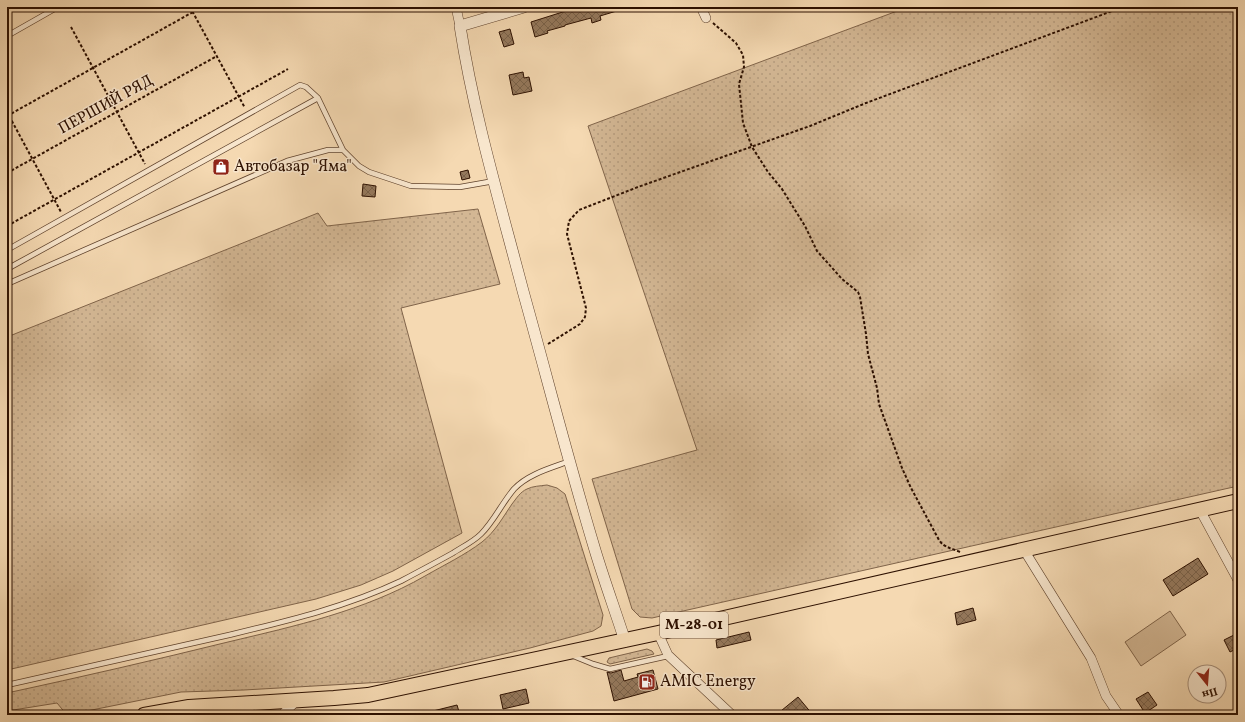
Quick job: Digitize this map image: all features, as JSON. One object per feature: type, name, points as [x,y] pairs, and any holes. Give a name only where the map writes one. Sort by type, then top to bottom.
[{"type":"highway","name":"М-28-01","points":[[144,715],[189,707],[368,694],[625,641],[1238,501]]},
{"type":"street","points":[[456,7],[479,125],[539,350],[595,551],[625,641]]},
{"type":"street","points":[[460,26],[524,7]]},
{"type":"street","points":[[701,7],[706,18]]},
{"type":"street","points":[[1200,510],[1238,580]]},
{"type":"street","points":[[1024,550],[1091,658],[1106,696],[1118,715]]},
{"type":"street","points":[[658,633],[668,656],[732,715]]},
{"type":"street","points":[[282,715],[297,700]]},
{"type":"lane","points":[[7,36],[58,7]]},
{"type":"lane","points":[[7,250],[300,85],[306,87],[318,98],[343,150],[359,166],[369,172],[411,186],[460,187],[494,181]]},
{"type":"lane","points":[[7,269],[318,98]]},
{"type":"lane","points":[[7,284],[287,161],[328,150],[343,150]]},
{"type":"lane","points":[[7,685],[142,656],[286,621],[372,594],[422,570],[468,543],[485,529],[515,488],[522,482],[531,476],[570,461]]},
{"type":"lane","points":[[566,653],[610,669],[668,656]]},
{"type":"path","points":[[190,7],[249,114]]},
{"type":"path","points":[[539,350],[580,324],[585,317],[586,308],[567,234],[569,221],[579,210],[638,187],[810,126],[866,102],[1123,7]]},
{"type":"path","points":[[8,115],[193,12]]},
{"type":"path","points":[[706,18],[736,43],[743,55],[744,67],[739,84],[743,123],[752,147],[768,172],[782,189],[805,226],[817,251],[842,279],[858,292],[866,334],[868,354],[877,388],[879,404],[902,468],[911,488],[942,545],[962,553],[968,563]]},
{"type":"path","points":[[71,27],[148,171]]},
{"type":"path","name":"ПЕРШИЙ РЯД","points":[[7,173],[216,56]]},
{"type":"path","points":[[7,226],[288,69]]},
{"type":"path","points":[[7,112],[65,218]]},
{"type":"shaded area","points":[[908,7],[1238,7],[1238,486],[652,618],[640,617],[632,609],[592,479],[697,450],[588,126]]},
{"type":"shaded area","points":[[478,209],[500,284],[401,308],[462,533],[393,571],[361,585],[316,599],[7,670],[7,337],[318,213],[327,226]]},
{"type":"shaded area","points":[[547,485],[557,488],[565,494],[603,615],[601,626],[593,631],[530,648],[384,682],[181,692],[67,715],[57,703],[7,711],[7,693],[146,662],[278,630],[329,616],[378,599],[462,556],[491,534],[522,492],[532,487]]},
{"type":"shaded area","points":[[1170,611],[1186,635],[1141,666],[1125,642]]},
{"type":"shaded area","points":[[647,649],[652,651],[654,654],[610,664],[607,662],[609,658]]},
{"type":"building","points":[[575,7],[619,7],[620,10],[600,16],[601,20],[592,23],[591,18],[547,31],[548,33],[535,37],[531,22]]},
{"type":"building","points":[[510,29],[514,44],[504,47],[499,32]]},
{"type":"building","points":[[523,72],[524,78],[529,77],[532,91],[513,95],[509,75]]},
{"type":"building","points":[[468,170],[470,178],[462,180],[460,172]]},
{"type":"building","points":[[363,184],[376,186],[375,197],[362,196]]},
{"type":"building","points":[[1198,558],[1208,574],[1173,596],[1163,580]]},
{"type":"building","points":[[973,608],[976,620],[957,625],[955,613]]},
{"type":"building","points":[[749,632],[751,640],[717,648],[716,640]]},
{"type":"building","points":[[1238,633],[1238,648],[1230,652],[1224,640]]},
{"type":"building","points":[[621,670],[624,681],[638,677],[637,674],[653,670],[658,689],[614,701],[607,672],[611,673]]},
{"type":"building","points":[[526,689],[529,703],[503,709],[500,695]]},
{"type":"building","points":[[1148,692],[1157,705],[1145,713],[1136,699]]},
{"type":"building","points":[[798,697],[813,715],[776,715]]},
{"type":"building","points":[[457,705],[460,715],[429,715],[429,712]]},
{"type":"place","name":"Автобазар \"Яма\"","points":[[221,167]]},
{"type":"place","name":"AMIC Energy","points":[[647,682]]}]
